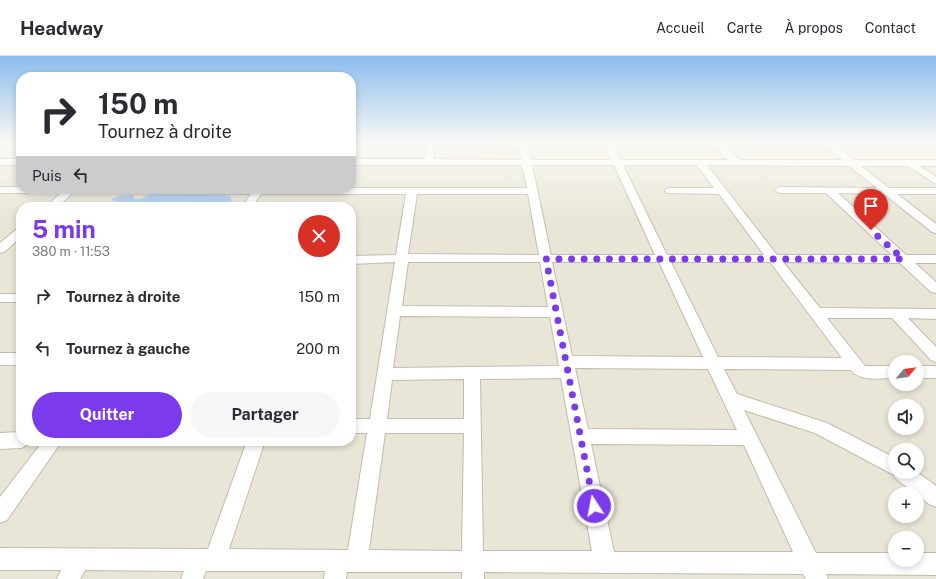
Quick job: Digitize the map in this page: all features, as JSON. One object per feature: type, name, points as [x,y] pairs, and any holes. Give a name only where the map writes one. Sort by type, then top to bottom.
[{"type":"street","points":[[528,168],[605,562]]},
{"type":"street","points":[[620,168],[814,571]]},
{"type":"street","points":[[704,168],[861,372],[888,372]]},
{"type":"street","points":[[859,168],[936,230]]},
{"type":"street","points":[[917,168],[936,182]]},
{"type":"street","points":[[2,191],[16,182]]},
{"type":"street","points":[[356,190],[532,191]]},
{"type":"street","points":[[343,567],[377,426],[412,190]]},
{"type":"street","points":[[779,190],[936,191]]},
{"type":"street","points":[[828,190],[936,289]]},
{"type":"street","points":[[2,191],[16,191]]},
{"type":"street","points":[[670,191],[722,191]]},
{"type":"street","points":[[57,202],[67,194]]},
{"type":"street","points":[[0,249],[16,235]]},
{"type":"street","points":[[356,260],[402,258],[936,259]]},
{"type":"street","points":[[0,298],[16,298]]},
{"type":"street","points":[[394,311],[556,312]]},
{"type":"street","points":[[816,313],[936,314]]},
{"type":"street","points":[[896,314],[936,356]]},
{"type":"street","points":[[0,359],[16,359]]},
{"type":"street","points":[[384,374],[472,373],[567,367],[713,363],[854,364]]},
{"type":"street","points":[[924,372],[936,372]]},
{"type":"street","points":[[472,373],[473,570]]},
{"type":"street","points":[[730,398],[821,428],[888,463]]},
{"type":"street","points":[[356,426],[472,426]]},
{"type":"street","points":[[580,436],[749,438]]},
{"type":"street","points":[[0,441],[16,440]]},
{"type":"street","points":[[0,513],[49,446]]},
{"type":"street","points":[[202,566],[254,446]]},
{"type":"street","points":[[911,479],[936,498]]},
{"type":"street","points":[[0,559],[79,559],[202,566],[473,570],[605,562],[814,571],[936,564]]},
{"type":"street","points":[[68,579],[79,559]]},
{"type":"shaded area","points":[[0,168],[16,168],[16,194],[356,194],[356,168],[936,168],[936,579],[0,579]]},
{"type":"water","points":[[150,194],[203,194],[231,197],[232,202],[121,202],[113,201],[112,199],[119,196],[133,195],[134,199],[141,199]]},
{"type":"route","points":[[594,506],[546,259],[903,259],[871,230]]}]
